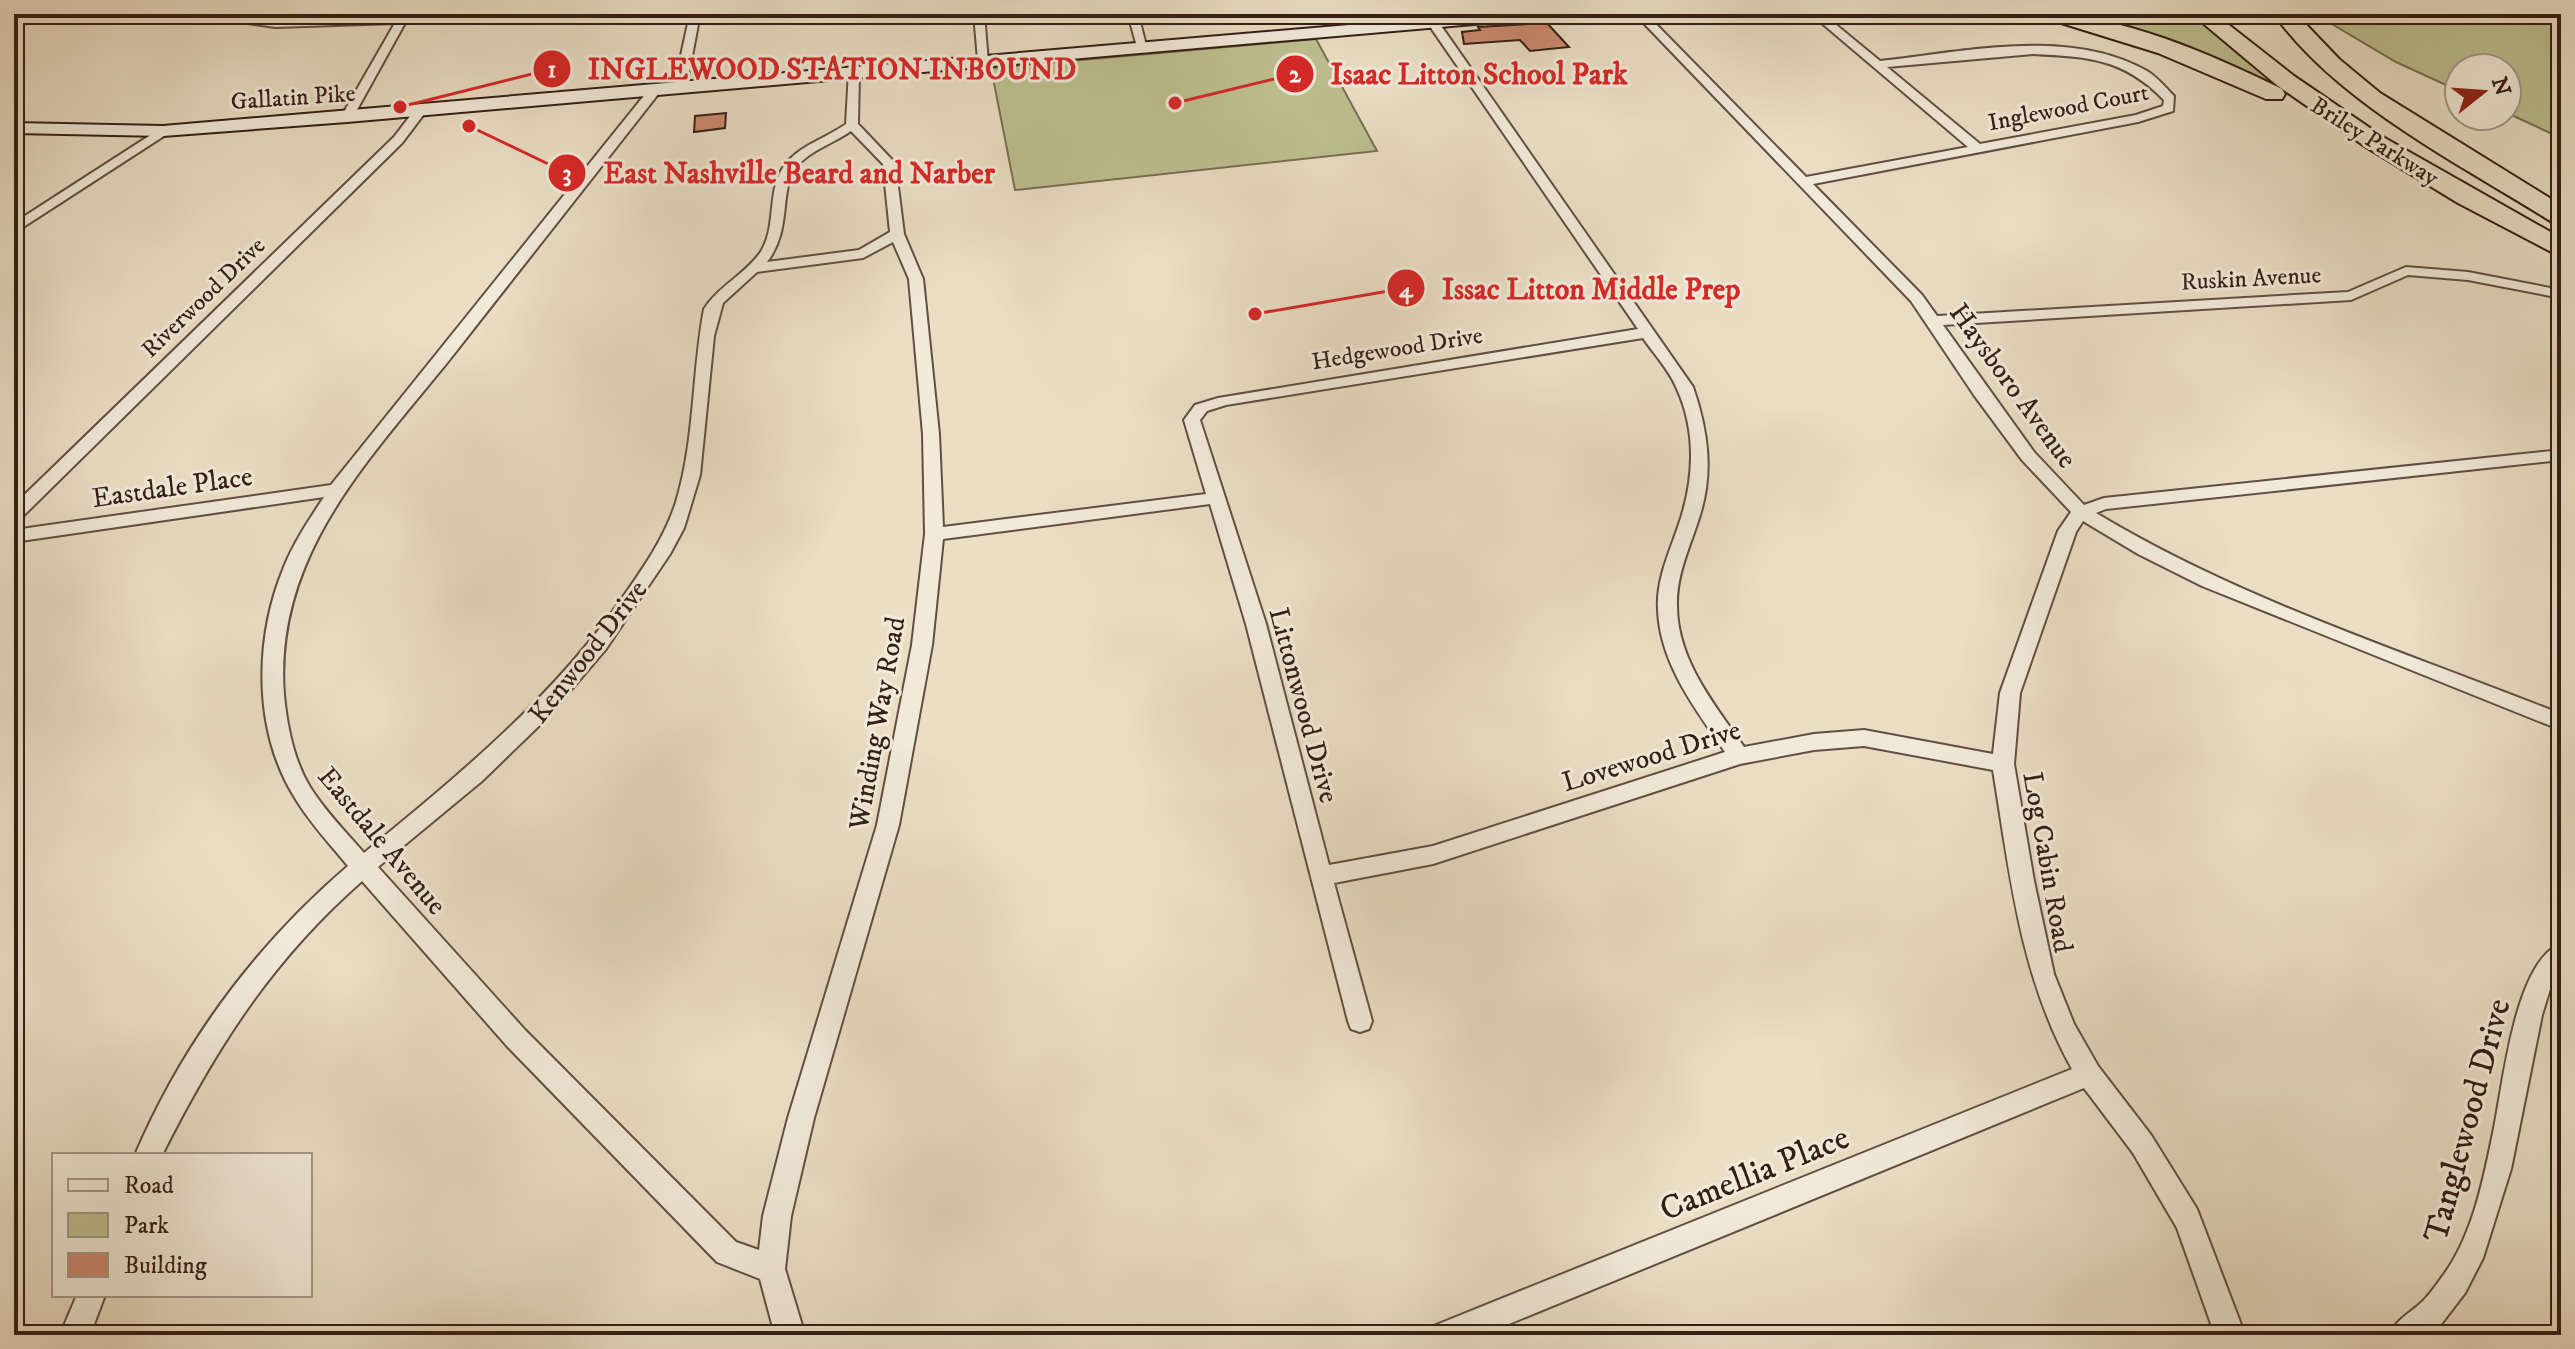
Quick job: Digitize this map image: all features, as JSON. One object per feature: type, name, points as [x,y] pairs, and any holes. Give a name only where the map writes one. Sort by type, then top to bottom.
[{"type":"highway","points":[[2052,14],[2179,50],[2229,70],[2423,172]]},
{"type":"highway","points":[[2080,14],[2115,18],[2144,16]]},
{"type":"highway","name":"Briley Parkway","points":[[2202,14],[2286,83],[2423,172],[2561,249]]},
{"type":"highway","points":[[2284,14],[2331,64],[2372,98],[2561,218]]},
{"type":"highway","name":"Briley Parkway","points":[[2291,55],[2326,84],[2369,112],[2561,218]]},
{"type":"main road","points":[[1292,14],[1301,33]]},
{"type":"main road","name":"Gallatin Pike","points":[[14,128],[163,131],[1433,22],[1454,17],[1531,14]]},
{"type":"street","points":[[240,14],[244,20],[275,24],[403,17]]},
{"type":"street","points":[[680,88],[695,14]]},
{"type":"street","points":[[979,14],[984,60]]},
{"type":"street","points":[[1133,14],[1143,47]]},
{"type":"street","name":"Haysboro Avenue","points":[[1640,14],[1917,298],[1980,392],[2028,456],[2081,512],[2144,550],[2209,582],[2561,722]]},
{"type":"street","points":[[1816,14],[1977,148]]},
{"type":"street","points":[[347,117],[403,17]]},
{"type":"street","points":[[1433,22],[1685,387],[1702,450],[1699,486],[1672,566],[1667,609],[1676,654],[1699,698],[1739,756]]},
{"type":"street","name":"Inglewood Court","points":[[1806,181],[2157,114],[2169,108],[2170,99],[2163,88],[2119,63],[2060,50],[1876,65]]},
{"type":"street","points":[[820,260],[774,243],[781,221],[782,181],[787,169],[797,159],[839,136],[852,125],[853,73]]},
{"type":"street","name":"Eastdale Avenue","points":[[655,90],[337,490],[292,570],[275,639],[273,683],[279,736],[298,786],[326,825],[516,1038],[727,1252],[771,1269]]},
{"type":"street","name":"Riverwood Drive","points":[[14,515],[398,140],[421,110]]},
{"type":"street","name":"Winding Way Road","points":[[790,1335],[771,1269],[777,1216],[801,1118],[835,1012],[888,825],[922,645],[934,534],[931,434],[920,299],[897,234],[889,163],[852,125]]},
{"type":"street","points":[[14,229],[163,131]]},
{"type":"street","points":[[863,254],[897,234]]},
{"type":"street","name":"Kenwood Drive","points":[[149,1153],[184,1084],[232,1006],[291,933],[363,866],[474,776],[530,725],[613,627],[675,528],[689,486],[711,309],[721,291],[764,258],[774,243]]},
{"type":"street","points":[[750,269],[863,254],[908,260]]},
{"type":"street","name":"Ruskin Avenue","points":[[1935,321],[2351,296],[2367,292],[2393,274],[2406,271],[2468,276],[2561,294]]},
{"type":"street","name":"Hedgewood Drive","points":[[1201,408],[1224,401],[1649,332]]},
{"type":"street","name":"Littonwood Drive","points":[[1201,408],[1192,420],[1256,624],[1360,1021]]},
{"type":"street","points":[[2081,512],[2104,504],[2561,455]]},
{"type":"street","name":"Eastdale Place","points":[[14,536],[337,490]]},
{"type":"street","points":[[934,534],[1217,498]]},
{"type":"street","name":"Log Cabin Road","points":[[2081,512],[2067,531],[2010,693],[2003,764],[2042,974],[2063,1029],[2089,1074],[2142,1144],[2187,1219],[2230,1335]]},
{"type":"street","name":"Lovewood Drive","points":[[1322,876],[1433,855],[1739,756],[1814,742],[1864,738],[2003,764]]},
{"type":"street","name":"Tanglewood Drive","points":[[2404,1335],[2422,1324],[2456,1285],[2480,1232],[2536,992],[2561,954]]},
{"type":"street","name":"Camellia Place","points":[[1446,1335],[2089,1074]]},
{"type":"street","points":[[75,1335],[90,1297]]},
{"type":"green space","points":[[2170,14],[2195,14],[2244,58],[2296,97],[2205,53],[2126,25]]},
{"type":"green space","points":[[2315,14],[2561,14],[2561,138],[2523,120],[2523,52],[2443,52],[2443,84],[2396,62]]},
{"type":"green space","points":[[1316,39],[1377,151],[1015,190],[991,68]]},
{"type":"building","points":[[1547,23],[1569,47],[1530,51],[1520,40],[1464,44],[1462,32],[1480,30],[1478,27]]},
{"type":"building","points":[[726,113],[725,128],[694,132],[695,116]]},
{"type":"place","name":"Isaac Litton School Park","points":[[1175,103]]},
{"type":"place","name":"INGLEWOOD STATION INBOUND","points":[[400,107]]},
{"type":"place","name":"East Nashville Beard and Narber","points":[[469,126]]},
{"type":"place","name":"Issac Litton Middle Prep","points":[[1255,314]]}]
